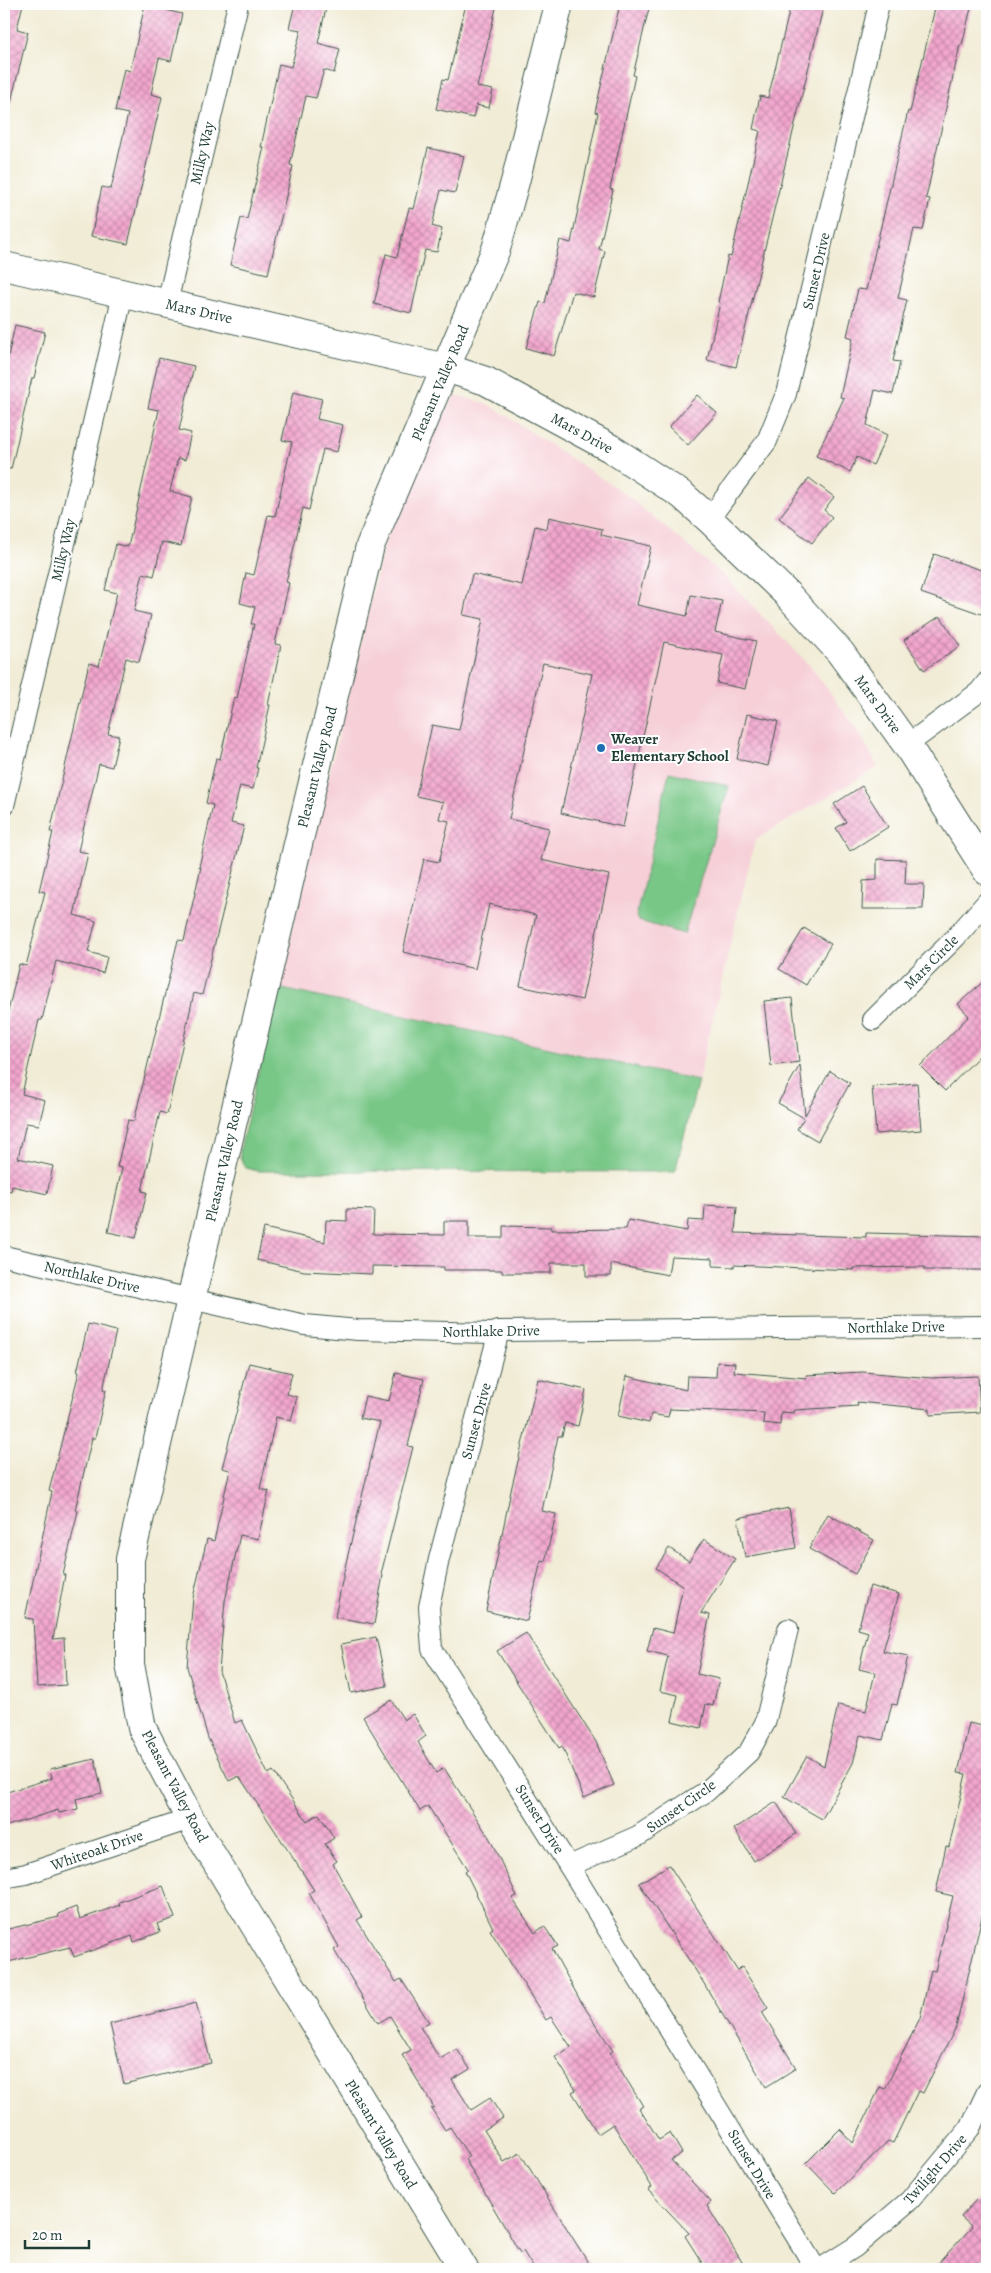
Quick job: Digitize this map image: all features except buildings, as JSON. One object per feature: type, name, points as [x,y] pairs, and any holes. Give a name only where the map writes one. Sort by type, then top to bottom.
[{"type":"street","name":"Milky Way","points":[[167,303],[238,4]]},
{"type":"street","name":"Pleasant Valley Road","points":[[464,2269],[190,1819],[142,1728],[130,1664],[130,1559],[370,546],[496,249],[515,182],[559,4]]},
{"type":"street","name":"Sunset Drive","points":[[709,519],[767,441],[786,394],[879,4]]},
{"type":"street","name":"Mars Drive","points":[[4,266],[446,368],[486,381],[610,448],[682,495],[787,594],[840,652],[907,745],[987,871]]},
{"type":"street","name":"Milky Way","points":[[4,806],[123,294]]},
{"type":"street","points":[[907,745],[979,692],[987,682]]},
{"type":"street","name":"Mars Circle","points":[[873,1020],[956,937],[987,902]]},
{"type":"street","name":"Northlake Drive","points":[[4,1256],[305,1325],[334,1328],[377,1331],[492,1333],[499,1331],[987,1326]]},
{"type":"street","name":"Sunset Drive","points":[[499,1331],[439,1559],[430,1607],[432,1649],[569,1866],[818,2269]]},
{"type":"street","name":"Sunset Circle","points":[[569,1866],[638,1836],[707,1790],[749,1752],[765,1724],[788,1629]]},
{"type":"street","name":"Whiteoak Drive","points":[[4,1878],[26,1874],[190,1819]]},
{"type":"street","name":"Twilight Drive","points":[[818,2269],[854,2247],[910,2200],[970,2128],[987,2092]]},
{"type":"shaded area","name":"Weaver Elementary School","points":[[455,395],[488,404],[624,493],[724,576],[811,667],[857,729],[878,767],[755,840],[698,1081],[278,988],[385,541],[434,432]]},
{"type":"green space","points":[[669,772],[729,786],[684,934],[639,921],[636,917]]},
{"type":"green space","points":[[278,988],[698,1081],[675,1172],[258,1171],[246,1168],[240,1158],[240,1150]]},
{"type":"place","name":"Weaver Elementary School","points":[[601,748]]}]
